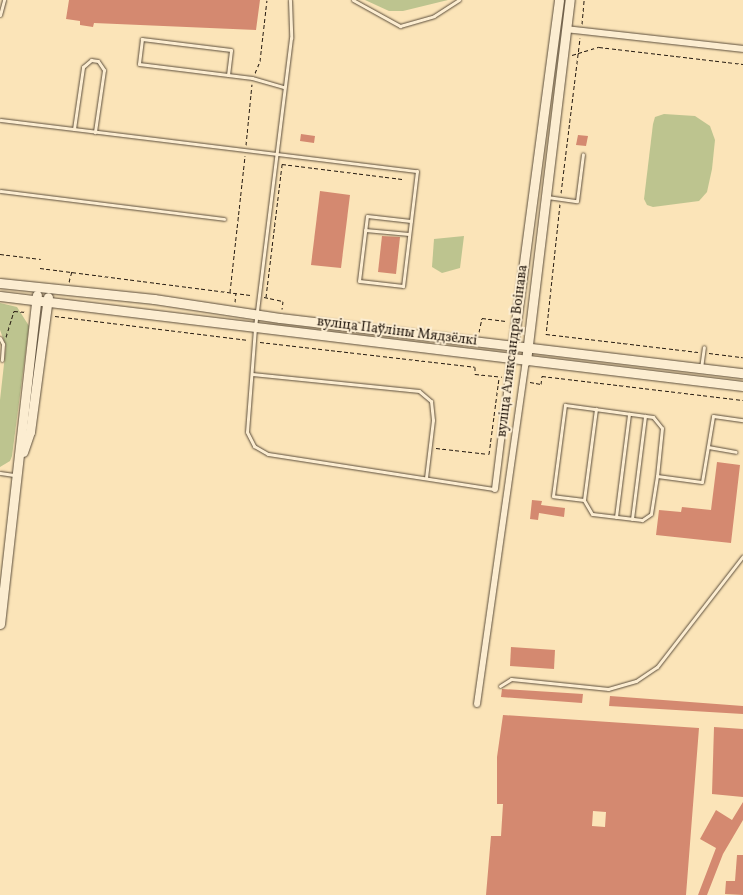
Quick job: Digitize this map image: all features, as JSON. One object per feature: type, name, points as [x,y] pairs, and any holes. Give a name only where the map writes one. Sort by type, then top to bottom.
[{"type":"street","name":"вуліца Аляксандра Воінава","points":[[495,489],[559,0]]},
{"type":"street","name":"вуліца Аляксандра Воінава","points":[[477,704],[524,382],[570,0]]},
{"type":"street","points":[[566,29],[743,49]]},
{"type":"street","points":[[551,67],[562,68]]},
{"type":"street","name":"вуліца Паўліны Мядзёлкі","points":[[0,283],[154,299],[256,315],[478,339],[743,373]]},
{"type":"street","points":[[0,624],[20,461],[38,287]]},
{"type":"street","points":[[20,461],[30,432],[50,289]]},
{"type":"street","name":"вуліца Паўліны Мядзёлкі","points":[[0,296],[511,360],[743,386]]},
{"type":"lane","points":[[0,15],[4,0]]},
{"type":"lane","points":[[290,0],[292,24],[254,328],[255,341],[247,432],[254,446],[268,454],[495,489]]},
{"type":"lane","points":[[354,0],[400,26],[434,16],[459,0]]},
{"type":"lane","points":[[228,75],[231,50],[142,40],[139,64],[228,75],[284,87]]},
{"type":"lane","points":[[74,129],[83,67],[91,60],[98,60],[104,70],[95,132]]},
{"type":"lane","points":[[0,120],[417,171],[411,221],[409,234],[403,286],[359,281],[367,216],[411,221]]},
{"type":"lane","points":[[547,196],[577,201],[583,154]]},
{"type":"lane","points":[[0,191],[224,219]]},
{"type":"lane","points":[[365,230],[409,234]]},
{"type":"lane","points":[[0,338],[3,344],[2,360]]},
{"type":"lane","points":[[701,368],[704,347]]},
{"type":"lane","points":[[252,374],[419,391],[431,401],[433,420],[426,478]]},
{"type":"lane","points":[[584,500],[553,496],[565,405],[596,409],[629,414],[653,417],[662,428],[657,476],[651,514],[642,520],[592,514],[584,500],[596,409]]},
{"type":"lane","points":[[616,517],[629,414]]},
{"type":"lane","points":[[632,519],[646,416]]},
{"type":"lane","points":[[657,476],[702,482],[713,416],[743,420]]},
{"type":"lane","points":[[708,447],[736,452]]},
{"type":"lane","points":[[0,473],[18,476]]},
{"type":"lane","points":[[500,686],[511,679],[608,689],[636,681],[657,667],[743,556]]},
{"type":"path","points":[[584,0],[546,334],[743,357]]},
{"type":"path","points":[[578,56],[599,47],[743,64]]},
{"type":"path","points":[[266,298],[282,164],[402,179]]},
{"type":"path","points":[[0,254],[41,260]]},
{"type":"path","points":[[40,268],[284,300],[280,318]]},
{"type":"path","points":[[3,344],[14,311],[35,313]]},
{"type":"path","points":[[45,315],[475,367]]},
{"type":"path","points":[[478,339],[482,318],[509,321],[510,318]]},
{"type":"path","points":[[278,343],[281,332]]},
{"type":"path","points":[[477,355],[475,374],[509,378]]},
{"type":"path","points":[[524,382],[541,384],[542,376],[743,400]]},
{"type":"path","points":[[430,447],[489,454],[499,377]]},
{"type":"green space","points":[[365,0],[448,0],[403,11],[389,11]]},
{"type":"green space","points":[[664,114],[695,116],[710,126],[715,140],[712,169],[707,192],[699,201],[653,207],[647,205],[644,199],[653,124],[655,117]]},
{"type":"green space","points":[[464,236],[460,268],[442,273],[432,267],[434,239]]},
{"type":"green space","points":[[0,303],[17,307],[29,326],[12,456],[10,461],[0,467],[0,400],[6,346],[0,330]]},
{"type":"building","points":[[69,0],[260,0],[256,30],[94,23],[93,27],[80,25],[80,21],[66,19]]},
{"type":"building","points":[[301,134],[315,136],[314,143],[300,141]]},
{"type":"building","points":[[578,135],[588,136],[586,146],[576,145]]},
{"type":"building","points":[[320,191],[350,195],[341,268],[311,265]]},
{"type":"building","points":[[382,236],[400,237],[396,274],[378,272]]},
{"type":"building","points":[[717,462],[740,465],[731,543],[656,535],[659,510],[681,512],[682,507],[711,510]]},
{"type":"building","points":[[532,500],[542,501],[541,505],[565,508],[564,517],[539,513],[538,520],[530,519]]},
{"type":"building","points":[[511,647],[555,650],[554,669],[510,666]]},
{"type":"building","points":[[502,689],[583,694],[582,703],[501,697]]},
{"type":"building","points":[[610,696],[743,706],[743,714],[609,706]]},
{"type":"building","points":[[503,715],[699,728],[686,895],[486,895],[491,836],[501,836],[503,804],[497,804],[497,757]],"holes":[[[593,811],[606,812],[605,827],[592,826]]]},
{"type":"building","points":[[714,727],[743,729],[743,797],[712,794]]},
{"type":"building","points":[[743,802],[743,820],[723,854],[707,895],[698,895],[716,848],[700,839],[716,810],[732,820]]},
{"type":"building","points":[[737,855],[743,855],[743,895],[725,894],[726,881],[735,881]]}]
